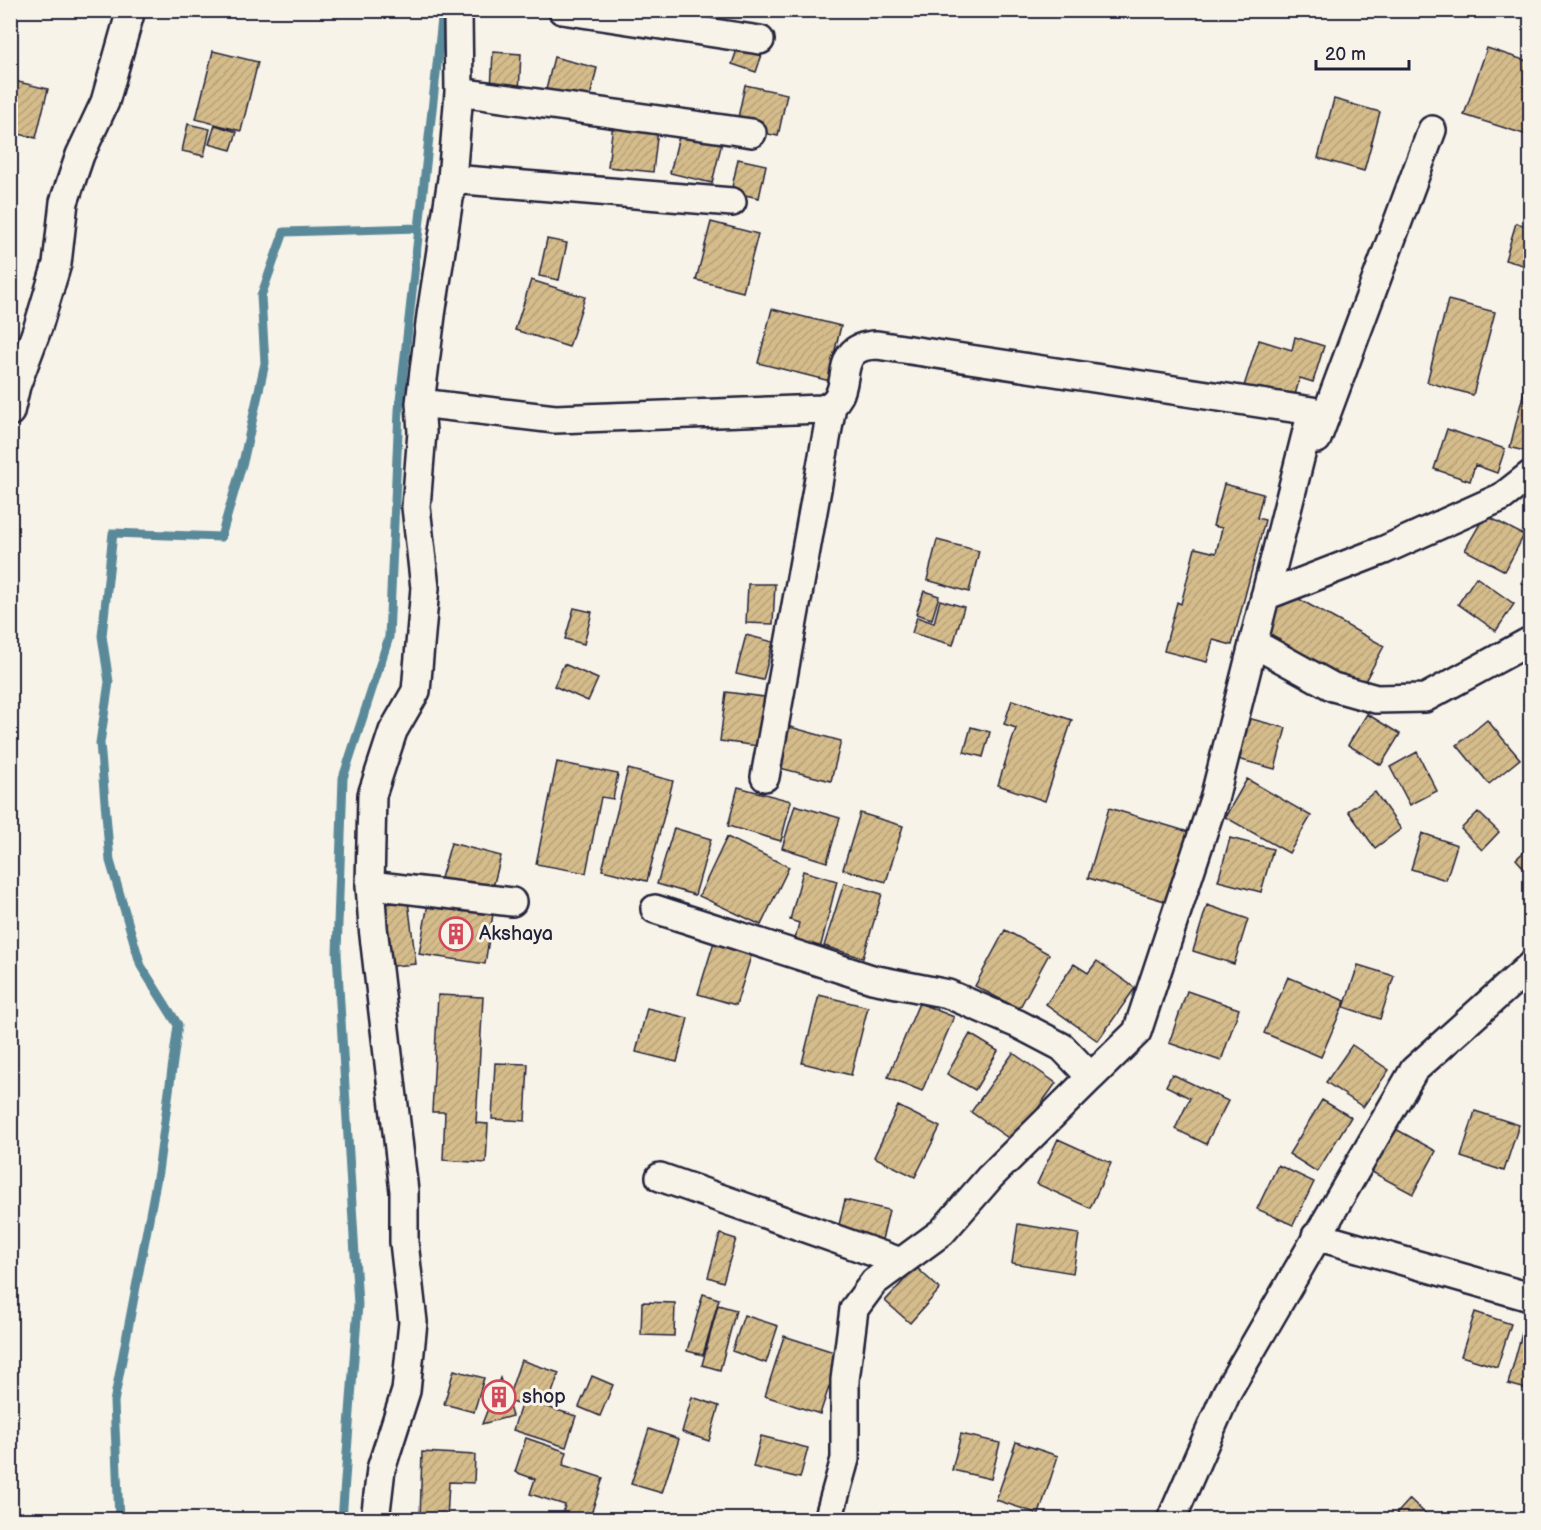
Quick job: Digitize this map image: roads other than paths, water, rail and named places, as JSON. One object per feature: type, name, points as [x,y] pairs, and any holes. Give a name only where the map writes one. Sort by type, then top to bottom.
[{"type":"street","points":[[10,412],[16,386],[38,327],[57,264],[64,202],[80,155],[105,102],[131,10]]},
{"type":"street","points":[[375,1520],[381,1469],[406,1391],[413,1322],[404,1242],[404,1191],[383,1026],[370,885],[372,795],[393,731],[416,691],[425,588],[416,507],[422,432],[420,403],[452,179],[459,92],[458,15],[461,10]]},
{"type":"street","points":[[562,10],[760,40]]},
{"type":"street","points":[[459,92],[752,133]]},
{"type":"street","points":[[1279,541],[1432,130]]},
{"type":"street","points":[[452,179],[732,202]]},
{"type":"street","points":[[765,777],[832,406],[839,395],[850,353],[861,345],[877,345],[1312,411],[1214,799],[1137,1032],[990,1177],[942,1232],[874,1282],[854,1309],[845,1380],[845,1459],[828,1520]]},
{"type":"street","points":[[420,403],[555,419],[822,409],[832,406]]},
{"type":"street","points":[[1265,596],[1384,550],[1502,497],[1530,475]]},
{"type":"street","points":[[1253,643],[1333,687],[1376,699],[1425,698],[1530,641]]},
{"type":"street","points":[[370,885],[512,902]]},
{"type":"street","points":[[655,909],[872,980],[948,994],[1018,1024],[1062,1047],[1091,1077]]},
{"type":"street","points":[[1171,1520],[1227,1392],[1414,1070],[1530,966]]},
{"type":"street","points":[[660,1177],[901,1262]]},
{"type":"street","points":[[1316,1236],[1530,1297]]},
{"type":"waterway","points":[[342,1520],[358,1305],[337,953],[343,778],[389,637],[399,410],[443,10]]},
{"type":"waterway","points":[[119,1520],[114,1402],[158,1172],[178,1025],[141,966],[110,861],[100,743],[109,682],[102,636],[113,533],[221,537],[244,458],[265,363],[261,296],[284,232],[419,228]]},
{"type":"place","name":"Akshaya","points":[[456,934]]},
{"type":"place","name":"shop","points":[[499,1397]]}]
